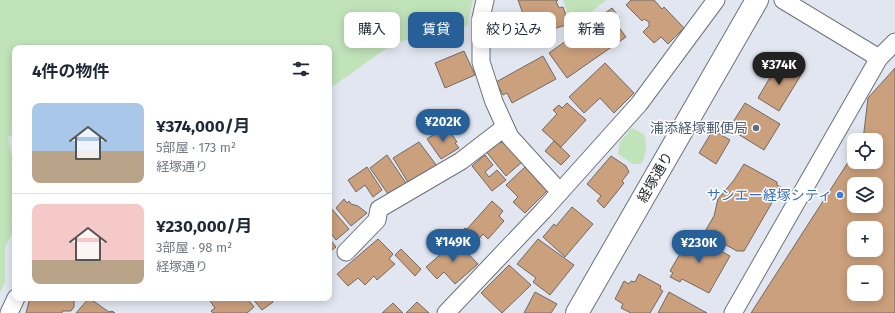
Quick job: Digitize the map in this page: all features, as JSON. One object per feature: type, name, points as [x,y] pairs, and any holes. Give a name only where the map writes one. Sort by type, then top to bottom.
[{"type":"main road","name":"経塚通り","points":[[577,313],[757,0]]},
{"type":"street","points":[[485,0],[481,18],[481,62],[494,102],[510,137],[560,192]]},
{"type":"street","points":[[446,313],[560,192],[639,104],[716,0]]},
{"type":"street","points":[[783,0],[879,58]]},
{"type":"street","points":[[733,313],[879,58],[895,42]]},
{"type":"street","points":[[346,252],[377,220],[380,209],[461,161],[505,127]]},
{"type":"street","points":[[9,313],[15,301]]},
{"type":"green space","points":[[0,0],[473,0],[467,26],[464,27],[464,12],[408,12],[408,40],[400,42],[400,12],[344,12],[344,48],[387,48],[332,87],[332,45],[12,45],[12,135],[8,137],[12,158],[12,234],[5,247],[5,282],[0,292]]},
{"type":"green space","points":[[563,0],[607,0],[590,12],[567,12]]},
{"type":"green space","points":[[632,128],[644,134],[646,142],[646,149],[641,164],[633,164],[618,154],[620,142]]},
{"type":"building","points":[[518,0],[558,0],[556,1],[559,8],[563,7],[565,12],[564,26],[556,28],[556,12],[522,12]]},
{"type":"building","points":[[631,0],[654,0],[662,9],[664,7],[684,28],[668,44],[661,37],[654,43],[643,32],[649,26],[649,22],[644,19],[642,21],[626,5]]},
{"type":"building","points":[[612,8],[615,12],[606,12]]},
{"type":"building","points":[[620,29],[626,37],[620,41]]},
{"type":"building","points":[[564,42],[564,48],[610,48],[567,78],[549,53]]},
{"type":"building","points":[[464,51],[475,75],[445,88],[435,63]]},
{"type":"building","points":[[543,56],[556,79],[512,103],[507,93],[503,95],[496,82]]},
{"type":"building","points":[[779,62],[801,75],[779,111],[758,98]]},
{"type":"building","points":[[605,63],[634,93],[614,113],[600,98],[584,113],[569,97]]},
{"type":"building","name":"サンエー経塚シティ","points":[[895,68],[895,313],[751,313],[847,164],[847,169],[883,169],[883,133],[864,133],[868,98]]},
{"type":"building","points":[[567,103],[586,120],[561,147],[542,130],[557,114],[553,110],[559,105],[562,108]]},
{"type":"building","name":"浦添経塚郵便局","points":[[745,103],[780,124],[764,150],[733,131],[737,124],[733,122]]},
{"type":"building","points":[[446,126],[457,142],[455,143],[459,148],[441,159],[427,139]]},
{"type":"building","points":[[713,130],[730,140],[716,164],[699,153]]},
{"type":"building","points":[[497,139],[501,143],[504,141],[522,162],[506,176],[484,149]]},
{"type":"building","points":[[554,141],[570,156],[561,165],[545,151]]},
{"type":"building","points":[[419,142],[437,166],[409,184],[393,158]]},
{"type":"building","points":[[387,155],[408,186],[390,197],[370,168]]},
{"type":"building","points":[[485,155],[493,165],[485,172],[489,177],[497,170],[506,180],[492,191],[472,166]]},
{"type":"building","points":[[611,156],[626,166],[629,172],[622,181],[624,183],[604,208],[597,201],[601,196],[587,184]]},
{"type":"building","points":[[744,164],[777,182],[777,185],[781,187],[744,251],[737,251],[704,233],[714,216],[718,199],[734,180]]},
{"type":"building","points":[[367,167],[382,190],[373,197],[365,185],[356,192],[348,180]]},
{"type":"building","points":[[525,167],[547,191],[525,213],[513,202],[518,197],[506,185]]},
{"type":"building","points":[[344,199],[347,203],[349,201],[351,204],[358,206],[367,213],[351,226],[336,208]]},
{"type":"building","points":[[492,201],[503,211],[499,216],[504,221],[488,239],[483,234],[478,240],[472,234],[464,242],[458,236],[465,228],[467,229]]},
{"type":"building","points":[[572,207],[593,224],[565,257],[543,237],[554,224],[556,226]]},
{"type":"building","points":[[332,209],[349,229],[336,240],[332,235]]},
{"type":"building","points":[[691,235],[730,256],[709,293],[682,279],[680,282],[670,277],[673,273],[670,271]]},
{"type":"building","points":[[378,239],[393,254],[389,259],[395,264],[377,280],[374,276],[365,285],[358,278],[348,286],[337,274]]},
{"type":"building","points":[[538,239],[574,265],[550,295],[533,282],[536,278],[517,264]]},
{"type":"building","points":[[456,241],[478,264],[455,284],[444,272],[437,279],[426,267]]},
{"type":"building","points":[[332,242],[336,247],[332,250]]},
{"type":"building","points":[[401,249],[421,269],[415,276],[395,255]]},
{"type":"building","points":[[509,265],[531,285],[502,313],[481,293]]},
{"type":"building","points":[[639,274],[661,286],[660,289],[663,291],[650,313],[631,313],[621,308],[623,304],[615,299],[624,281],[629,284],[631,281],[635,282]]},
{"type":"building","points":[[535,292],[557,304],[551,313],[524,313]]},
{"type":"building","points":[[669,292],[707,313],[658,313]]},
{"type":"building","points":[[29,301],[74,301],[74,307],[71,311],[62,311],[62,313],[26,313]]},
{"type":"building","points":[[86,301],[93,301],[109,312],[112,311],[115,313],[76,313]]},
{"type":"building","points":[[210,301],[249,301],[254,307],[247,313],[213,313],[211,311],[215,308]]},
{"type":"building","points":[[254,301],[272,301],[273,302],[262,310]]},
{"type":"building","points":[[417,302],[429,313],[406,313]]},
{"type":"building","points":[[393,303],[403,313],[382,313]]},
{"type":"place","name":"浦添経塚郵便局","points":[[756,128]]},
{"type":"place","name":"サンエー経塚シティ","points":[[840,195]]}]
